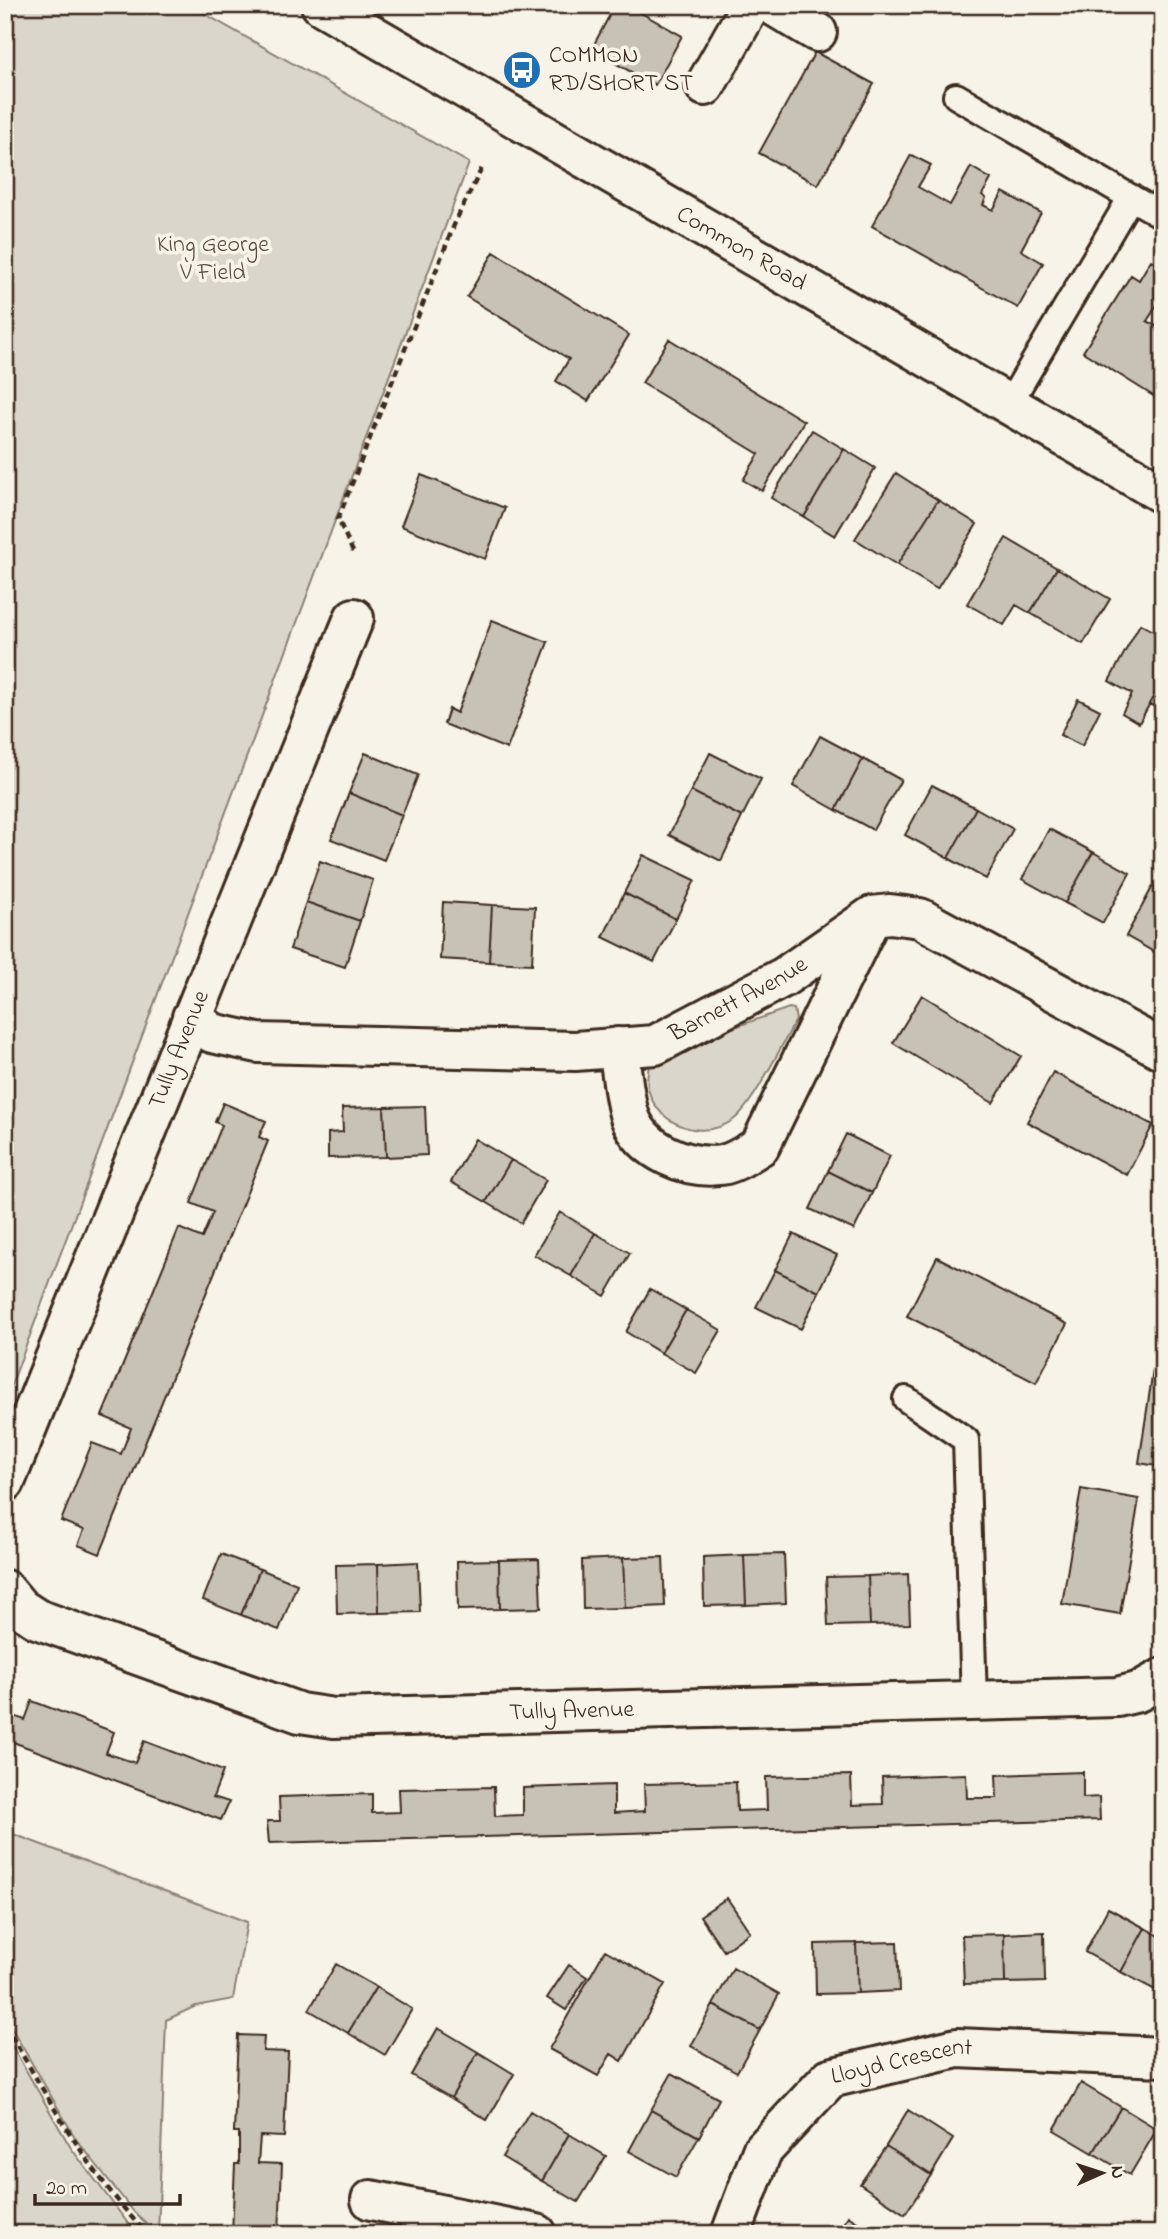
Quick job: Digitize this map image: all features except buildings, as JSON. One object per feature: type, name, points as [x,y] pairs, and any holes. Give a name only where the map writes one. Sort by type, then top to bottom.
[{"type":"street","points":[[705,86],[751,5]]},
{"type":"street","points":[[772,5],[817,32]]},
{"type":"street","name":"Common Road","points":[[343,10],[568,151],[1163,494]]},
{"type":"street","name":"Tully Avenue","points":[[5,1482],[354,618]]},
{"type":"street","points":[[618,1047],[631,1119],[647,1142],[669,1157],[694,1164],[721,1165],[738,1159],[760,1146],[872,916],[890,914],[920,918],[1163,1051]]},
{"type":"street","name":"Barnett Avenue","points":[[192,1017],[212,1034],[258,1043],[575,1051],[655,1045],[784,977],[872,916]]},
{"type":"street","name":"Tully Avenue","points":[[5,1590],[20,1608],[37,1619],[300,1713],[334,1718],[1117,1697],[1138,1692],[1163,1678]]},
{"type":"street","name":"Lloyd Crescent","points":[[731,2234],[761,2151],[830,2078],[957,2048],[1163,2057]]},
{"type":"street","points":[[371,2200],[537,2234]]},
{"type":"lane","points":[[956,96],[1163,216]]},
{"type":"lane","points":[[1009,404],[1131,197]]},
{"type":"lane","points":[[906,1399],[966,1440],[974,1701]]},
{"type":"path","points":[[353,552],[338,519],[456,220],[483,166]]},
{"type":"path","points":[[5,2025],[74,2142],[126,2212],[147,2234]]},
{"type":"green space","name":"King George V Field","points":[[5,5],[189,5],[469,163],[5,1402]]},
{"type":"green space","points":[[789,1008],[794,1009],[796,1020],[758,1089],[733,1120],[717,1128],[700,1130],[668,1119],[657,1107],[649,1092],[648,1075],[653,1056]]},
{"type":"green space","points":[[5,1831],[247,1922],[233,1999],[196,2006],[166,2020],[158,2234],[134,2212],[76,2139],[5,2017]]},
{"type":"green space","points":[[5,2034],[71,2148],[136,2234],[5,2234]]},
{"type":"place","name":"COMMON RD/SHORT ST","points":[[522,70]]}]
